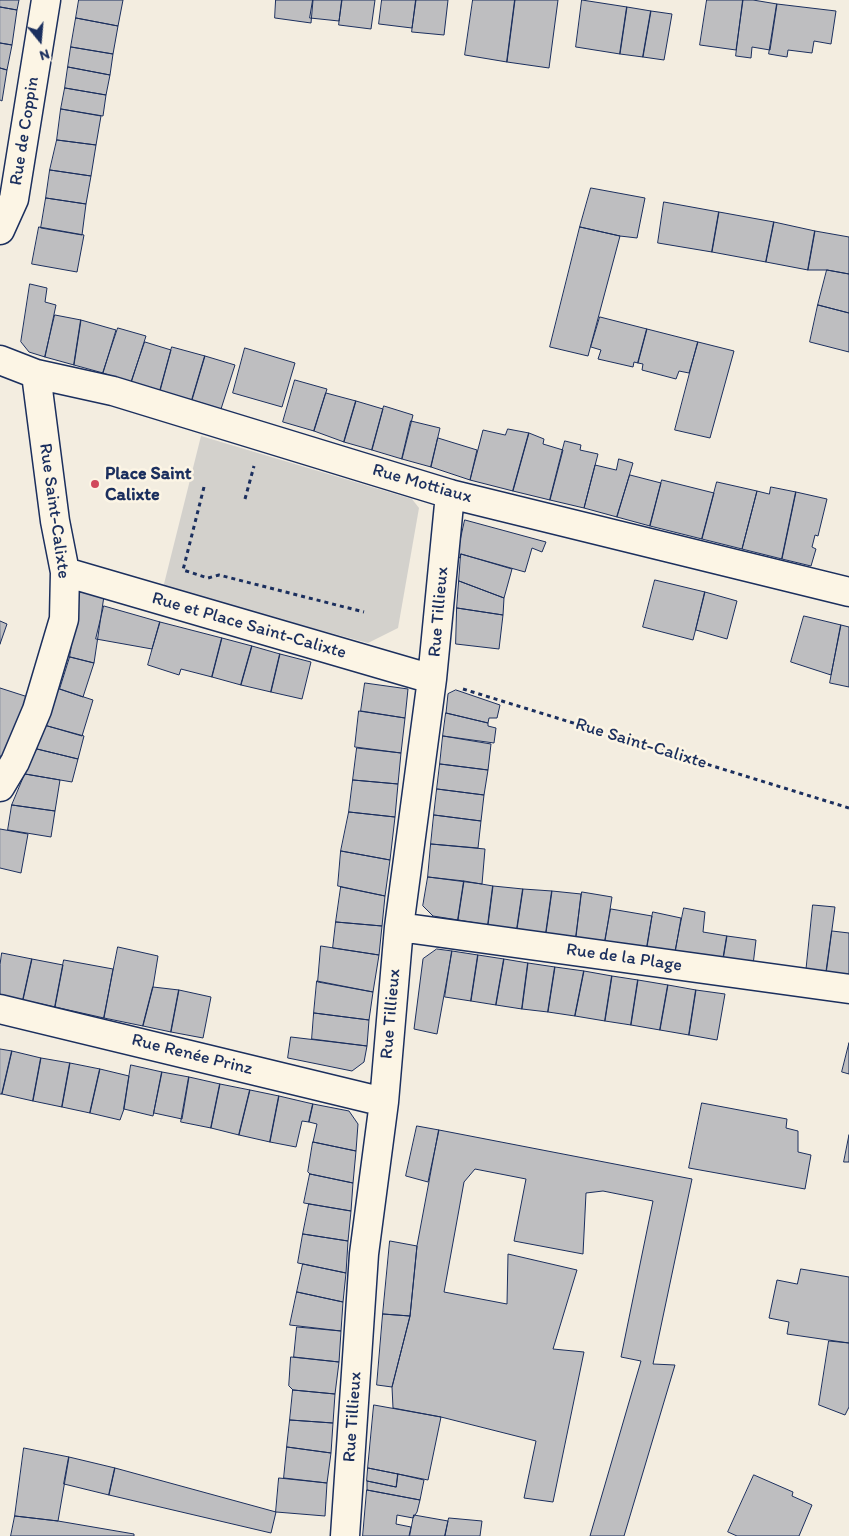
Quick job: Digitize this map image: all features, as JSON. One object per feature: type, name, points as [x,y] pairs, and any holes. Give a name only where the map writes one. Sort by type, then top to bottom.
[{"type":"street","name":"Rue de Coppin","points":[[0,230],[14,199],[46,0]]},
{"type":"street","name":"Rue Mottiaux","points":[[0,360],[36,374],[113,390],[450,494],[849,592]]},
{"type":"street","name":"Rue Saint-Calixte","points":[[0,787],[15,762],[37,710],[64,619],[66,572],[55,521],[36,374]]},
{"type":"street","name":"Rue Tillieux","points":[[345,1536],[364,1254],[384,1102],[399,927],[432,679],[450,494]]},
{"type":"street","name":"Rue et Place Saint-Calixte","points":[[66,572],[432,679]]},
{"type":"street","name":"Rue de la Plage","points":[[399,927],[849,989]]},
{"type":"street","name":"Rue Renée Prinz","points":[[0,1009],[384,1102]]},
{"type":"path","points":[[204,487],[183,570],[208,578],[219,575],[364,612]]},
{"type":"path","name":"Rue Saint-Calixte","points":[[432,679],[849,808]]},
{"type":"shaded area","name":"Place Saint Calixte","points":[[201,436],[412,499],[419,508],[398,628],[368,643],[163,588]]},
{"type":"building","points":[[0,0],[19,0],[17,10],[0,7]]},
{"type":"building","points":[[79,0],[123,0],[118,26],[76,18]]},
{"type":"building","points":[[276,0],[313,0],[311,23],[275,18]]},
{"type":"building","points":[[313,0],[342,0],[339,21],[310,18]]},
{"type":"building","points":[[342,0],[375,0],[371,29],[339,25]]},
{"type":"building","points":[[382,0],[416,0],[412,28],[379,24]]},
{"type":"building","points":[[416,0],[448,0],[444,35],[412,32]]},
{"type":"building","points":[[473,0],[515,0],[507,62],[465,55]]},
{"type":"building","points":[[515,0],[558,0],[549,68],[507,62]]},
{"type":"building","points":[[582,0],[627,7],[620,54],[576,47]]},
{"type":"building","points":[[707,0],[743,0],[736,50],[700,45]]},
{"type":"building","points":[[743,0],[777,4],[770,50],[752,47],[751,58],[736,56]]},
{"type":"building","points":[[777,4],[836,11],[831,44],[814,41],[812,53],[788,50],[787,57],[769,54]]},
{"type":"building","points":[[0,7],[17,10],[12,45],[0,43]]},
{"type":"building","points":[[627,7],[651,11],[643,57],[620,54]]},
{"type":"building","points":[[651,11],[672,14],[664,60],[643,57]]},
{"type":"building","points":[[76,18],[118,26],[113,54],[71,47]]},
{"type":"building","points":[[0,43],[12,45],[7,70],[0,68]]},
{"type":"building","points":[[71,47],[113,54],[110,75],[68,67]]},
{"type":"building","points":[[68,67],[110,75],[106,95],[65,88]]},
{"type":"building","points":[[0,68],[7,70],[2,101],[0,100]]},
{"type":"building","points":[[65,88],[106,95],[103,116],[61,109]]},
{"type":"building","points":[[61,109],[101,116],[96,145],[57,140]]},
{"type":"building","points":[[57,140],[96,145],[91,176],[50,170]]},
{"type":"building","points":[[50,170],[91,176],[86,204],[46,198]]},
{"type":"building","points":[[591,188],[645,198],[637,238],[580,227]]},
{"type":"building","points":[[46,198],[86,204],[82,235],[41,228]]},
{"type":"building","points":[[664,202],[719,212],[712,252],[658,243]]},
{"type":"building","points":[[719,212],[774,222],[766,262],[712,252]]},
{"type":"building","points":[[774,222],[815,231],[808,270],[766,262]]},
{"type":"building","points":[[39,227],[84,235],[77,272],[32,264]]},
{"type":"building","points":[[580,227],[620,236],[588,356],[550,347]]},
{"type":"building","points":[[815,231],[849,237],[849,274],[827,270],[808,270]]},
{"type":"building","points":[[827,270],[849,274],[849,313],[818,305]]},
{"type":"building","points":[[30,284],[47,288],[45,302],[56,305],[45,357],[29,352],[21,342]]},
{"type":"building","points":[[818,305],[849,313],[849,352],[810,342]]},
{"type":"building","points":[[55,315],[81,320],[74,365],[45,357]]},
{"type":"building","points":[[600,317],[647,329],[638,363],[634,362],[633,367],[598,359],[601,350],[591,347]]},
{"type":"building","points":[[81,320],[116,330],[103,373],[74,365]]},
{"type":"building","points":[[118,328],[146,336],[131,383],[103,373]]},
{"type":"building","points":[[647,329],[698,342],[689,373],[679,371],[676,379],[642,370],[643,364],[638,363]]},
{"type":"building","points":[[145,342],[171,350],[160,391],[131,383]]},
{"type":"building","points":[[698,342],[734,351],[710,438],[675,430]]},
{"type":"building","points":[[172,347],[205,356],[192,400],[160,391]]},
{"type":"building","points":[[245,348],[295,363],[282,407],[233,393]]},
{"type":"building","points":[[205,356],[235,365],[221,409],[192,400]]},
{"type":"building","points":[[295,380],[327,389],[314,431],[283,422]]},
{"type":"building","points":[[326,393],[356,401],[344,442],[314,431]]},
{"type":"building","points":[[356,401],[383,409],[372,450],[344,442]]},
{"type":"building","points":[[384,406],[413,415],[402,459],[372,450]]},
{"type":"building","points":[[411,421],[440,428],[431,467],[402,459]]},
{"type":"building","points":[[508,429],[529,433],[513,491],[470,480],[483,430],[505,435]]},
{"type":"building","points":[[529,433],[544,439],[543,444],[563,450],[550,500],[513,491]]},
{"type":"building","points":[[438,438],[477,450],[470,480],[431,467]]},
{"type":"building","points":[[565,441],[581,445],[580,450],[598,454],[584,508],[550,500]]},
{"type":"building","points":[[619,459],[633,463],[617,517],[584,508],[595,465],[616,470]]},
{"type":"building","points":[[630,475],[661,483],[650,526],[617,517]]},
{"type":"building","points":[[662,480],[714,493],[702,539],[650,526]]},
{"type":"building","points":[[717,482],[757,491],[742,549],[702,539]]},
{"type":"building","points":[[771,487],[796,492],[782,559],[742,549],[757,491],[769,494]]},
{"type":"building","points":[[796,492],[827,499],[818,536],[815,535],[812,547],[816,549],[811,566],[782,559]]},
{"type":"building","points":[[465,520],[546,542],[542,552],[532,548],[525,572],[461,554],[460,558],[457,556]]},
{"type":"building","points":[[461,554],[512,569],[504,598],[459,581]]},
{"type":"building","points":[[655,580],[705,592],[693,640],[643,627]]},
{"type":"building","points":[[459,581],[504,598],[503,615],[457,608]]},
{"type":"building","points":[[80,592],[104,596],[94,663],[70,657]]},
{"type":"building","points":[[705,592],[737,601],[727,639],[696,630]]},
{"type":"building","points":[[104,606],[160,622],[152,649],[96,639]]},
{"type":"building","points":[[457,608],[503,615],[499,649],[456,644]]},
{"type":"building","points":[[804,616],[841,625],[831,675],[791,662]]},
{"type":"building","points":[[0,621],[7,624],[0,644]]},
{"type":"building","points":[[160,622],[222,638],[212,677],[181,669],[179,675],[148,665]]},
{"type":"building","points":[[841,625],[849,627],[849,687],[830,683]]},
{"type":"building","points":[[222,638],[252,646],[241,685],[212,677]]},
{"type":"building","points":[[252,646],[280,654],[271,692],[241,685]]},
{"type":"building","points":[[280,654],[311,662],[302,699],[271,692]]},
{"type":"building","points":[[70,657],[94,663],[83,697],[60,689]]},
{"type":"building","points":[[365,683],[408,689],[405,718],[361,711]]},
{"type":"building","points":[[53,687],[93,700],[82,736],[44,725]]},
{"type":"building","points":[[0,688],[28,697],[9,758],[0,756]]},
{"type":"building","points":[[456,690],[500,705],[497,718],[489,718],[488,723],[446,713],[448,694]]},
{"type":"building","points":[[359,711],[405,718],[401,753],[355,747]]},
{"type":"building","points":[[446,713],[488,723],[488,726],[496,728],[494,743],[443,736]]},
{"type":"building","points":[[44,725],[84,736],[78,759],[37,749]]},
{"type":"building","points":[[443,736],[491,744],[488,770],[440,764]]},
{"type":"building","points":[[357,748],[401,753],[398,784],[353,780]]},
{"type":"building","points":[[37,749],[78,759],[72,782],[25,774]]},
{"type":"building","points":[[440,764],[488,770],[484,795],[437,789]]},
{"type":"building","points":[[25,774],[60,780],[55,811],[12,805]]},
{"type":"building","points":[[353,780],[398,784],[395,817],[349,812]]},
{"type":"building","points":[[437,789],[484,795],[481,821],[434,815]]},
{"type":"building","points":[[12,805],[55,811],[51,837],[8,830]]},
{"type":"building","points":[[349,812],[395,817],[390,860],[341,851]]},
{"type":"building","points":[[434,815],[481,821],[478,848],[431,844]]},
{"type":"building","points":[[0,829],[28,834],[21,873],[0,868]]},
{"type":"building","points":[[431,844],[485,849],[482,884],[428,877]]},
{"type":"building","points":[[341,851],[390,860],[385,896],[338,886]]},
{"type":"building","points":[[428,877],[464,881],[458,920],[433,916],[423,906]]},
{"type":"building","points":[[464,881],[493,886],[488,925],[458,920]]},
{"type":"building","points":[[493,886],[523,889],[517,929],[488,925]]},
{"type":"building","points":[[341,887],[385,896],[382,926],[336,922]]},
{"type":"building","points":[[523,889],[552,891],[546,933],[517,929]]},
{"type":"building","points":[[552,891],[581,894],[576,937],[546,933]]},
{"type":"building","points":[[582,892],[612,897],[605,941],[576,937]]},
{"type":"building","points":[[813,905],[835,907],[826,974],[806,973]]},
{"type":"building","points":[[684,908],[705,912],[703,932],[727,936],[723,960],[675,953]]},
{"type":"building","points":[[611,909],[652,916],[647,947],[605,941]]},
{"type":"building","points":[[653,912],[681,918],[675,953],[647,947]]},
{"type":"building","points":[[336,922],[382,926],[379,955],[333,948]]},
{"type":"building","points":[[832,931],[849,933],[849,977],[826,974]]},
{"type":"building","points":[[727,936],[756,940],[753,965],[723,960]]},
{"type":"building","points":[[321,946],[379,955],[373,992],[318,982]]},
{"type":"building","points":[[118,947],[158,956],[153,987],[143,1026],[104,1018]]},
{"type":"building","points":[[437,949],[452,951],[437,1034],[414,1029],[423,959]]},
{"type":"building","points":[[452,951],[478,955],[471,1001],[445,997]]},
{"type":"building","points":[[2,953],[32,959],[23,1000],[0,996]]},
{"type":"building","points":[[478,955],[504,959],[496,1005],[471,1001]]},
{"type":"building","points":[[32,959],[63,965],[55,1007],[23,1000]]},
{"type":"building","points":[[504,959],[528,963],[522,1009],[496,1005]]},
{"type":"building","points":[[64,960],[113,969],[104,1018],[55,1007]]},
{"type":"building","points":[[528,963],[555,967],[548,1012],[522,1009]]},
{"type":"building","points":[[555,967],[584,971],[575,1016],[548,1012]]},
{"type":"building","points":[[584,971],[612,976],[605,1021],[575,1016]]},
{"type":"building","points":[[612,976],[638,980],[631,1025],[605,1021]]},
{"type":"building","points":[[638,980],[668,985],[660,1030],[631,1025]]},
{"type":"building","points":[[317,981],[373,992],[369,1020],[314,1013]]},
{"type":"building","points":[[668,985],[696,990],[689,1035],[660,1030]]},
{"type":"building","points":[[153,987],[179,990],[171,1032],[143,1026]]},
{"type":"building","points":[[179,990],[211,997],[203,1038],[171,1032]]},
{"type":"building","points":[[696,990],[725,994],[717,1040],[689,1035]]},
{"type":"building","points":[[314,1013],[369,1020],[367,1046],[312,1039]]},
{"type":"building","points":[[291,1037],[367,1046],[364,1062],[352,1071],[288,1058]]},
{"type":"building","points":[[849,1043],[849,1074],[842,1072]]},
{"type":"building","points":[[0,1049],[12,1051],[2,1094],[0,1094]]},
{"type":"building","points":[[12,1051],[41,1058],[33,1101],[2,1094]]},
{"type":"building","points":[[41,1058],[70,1063],[62,1107],[33,1101]]},
{"type":"building","points":[[70,1063],[100,1069],[90,1113],[62,1107]]},
{"type":"building","points":[[131,1065],[162,1072],[153,1116],[124,1109]]},
{"type":"building","points":[[100,1069],[129,1076],[124,1109],[120,1120],[90,1113]]},
{"type":"building","points":[[162,1072],[189,1077],[182,1119],[154,1113]]},
{"type":"building","points":[[189,1077],[220,1084],[211,1128],[181,1122]]},
{"type":"building","points":[[220,1084],[250,1090],[239,1135],[211,1128]]},
{"type":"building","points":[[250,1090],[279,1096],[270,1142],[239,1135]]},
{"type":"building","points":[[279,1096],[313,1104],[309,1122],[302,1121],[296,1147],[270,1142]]},
{"type":"building","points":[[702,1103],[787,1119],[786,1128],[798,1131],[798,1152],[811,1155],[805,1189],[689,1168]]},
{"type":"building","points":[[313,1104],[349,1111],[358,1124],[356,1151],[313,1142],[317,1124],[309,1122]]},
{"type":"building","points":[[417,1126],[439,1130],[428,1182],[406,1176]]},
{"type":"building","points":[[439,1130],[692,1179],[653,1364],[675,1365],[624,1536],[590,1536],[641,1361],[621,1357],[653,1201],[603,1191],[586,1193],[583,1254],[514,1241],[526,1179],[475,1169],[464,1182],[444,1292],[507,1304],[508,1254],[577,1270],[553,1349],[584,1352],[553,1502],[524,1498],[536,1441],[441,1417],[393,1408],[392,1387],[410,1316],[417,1246]]},
{"type":"building","points":[[849,1135],[849,1162],[844,1162]]},
{"type":"building","points":[[313,1142],[356,1151],[353,1183],[308,1172]]},
{"type":"building","points":[[310,1174],[353,1183],[351,1211],[304,1203]]},
{"type":"building","points":[[309,1204],[351,1211],[348,1241],[303,1234]]},
{"type":"building","points":[[303,1234],[348,1241],[346,1273],[298,1263]]},
{"type":"building","points":[[390,1241],[417,1246],[410,1316],[383,1314]]},
{"type":"building","points":[[303,1264],[346,1273],[343,1302],[297,1292]]},
{"type":"building","points":[[801,1269],[849,1277],[849,1343],[787,1334],[789,1322],[769,1318],[777,1280],[797,1284]]},
{"type":"building","points":[[297,1292],[343,1302],[341,1331],[290,1325]]},
{"type":"building","points":[[383,1314],[410,1316],[392,1387],[377,1385]]},
{"type":"building","points":[[297,1327],[341,1331],[339,1362],[294,1357]]},
{"type":"building","points":[[829,1341],[849,1343],[849,1407],[845,1415],[819,1405]]},
{"type":"building","points":[[291,1357],[339,1362],[335,1394],[293,1390],[289,1386]]},
{"type":"building","points":[[293,1390],[335,1394],[333,1423],[290,1420]]},
{"type":"building","points":[[374,1405],[441,1417],[428,1480],[368,1468]]},
{"type":"building","points":[[290,1420],[333,1423],[331,1453],[287,1447]]},
{"type":"building","points":[[287,1447],[331,1453],[327,1483],[284,1478]]},
{"type":"building","points":[[24,1448],[69,1457],[58,1521],[15,1516]]},
{"type":"building","points":[[69,1457],[115,1468],[109,1495],[64,1484]]},
{"type":"building","points":[[115,1468],[276,1512],[271,1533],[109,1495]]},
{"type":"building","points":[[368,1468],[398,1474],[396,1487],[367,1481]]},
{"type":"building","points":[[398,1474],[424,1480],[420,1500],[367,1490],[367,1481],[396,1487]]},
{"type":"building","points":[[754,1475],[793,1492],[792,1496],[812,1505],[799,1536],[737,1536],[728,1532]]},
{"type":"building","points":[[279,1478],[327,1483],[325,1516],[276,1512]]},
{"type":"building","points":[[367,1490],[420,1500],[417,1512],[413,1518],[397,1515],[396,1524],[411,1527],[409,1536],[363,1536]]},
{"type":"building","points":[[414,1515],[448,1521],[445,1536],[410,1536]]},
{"type":"building","points":[[15,1516],[58,1521],[134,1534],[134,1536],[11,1536]]},
{"type":"building","points":[[449,1518],[482,1521],[480,1536],[445,1536]]},
{"type":"place","name":"Place Saint Calixte","points":[[95,484]]}]
